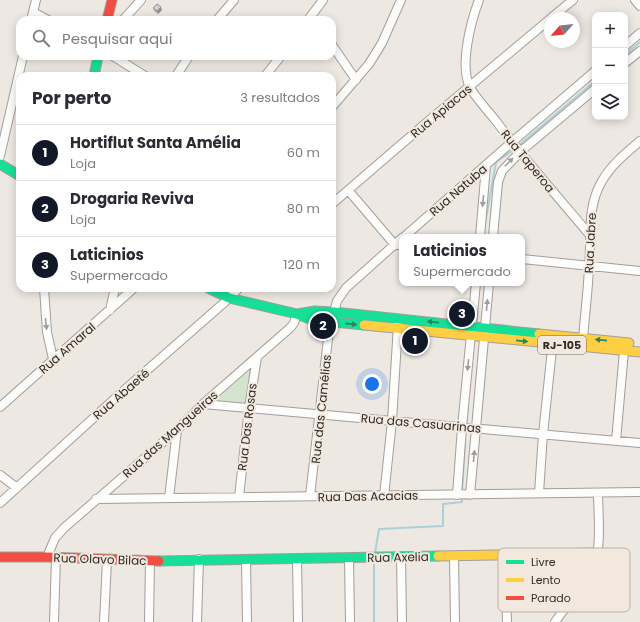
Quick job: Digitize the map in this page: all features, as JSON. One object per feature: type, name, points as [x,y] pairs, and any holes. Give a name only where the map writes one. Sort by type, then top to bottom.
[{"type":"main road","points":[[109,16],[112,0]]},
{"type":"main road","points":[[95,72],[97,60]]},
{"type":"main road","points":[[0,164],[16,174]]},
{"type":"main road","name":"RJ-105","points":[[215,292],[228,300],[297,314],[312,320],[398,328],[471,331],[484,327],[553,340],[640,352]]},
{"type":"main road","name":"RJ-105","points":[[297,314],[315,311],[399,319],[471,331],[484,337],[553,340],[582,338],[640,344]]},
{"type":"main road","name":"Rua Axelia","points":[[199,559],[498,555]]},
{"type":"main road","name":"Rua Olavo Bilac","points":[[0,557],[51,557],[150,561],[199,559]]},
{"type":"street","points":[[32,16],[36,0]]},
{"type":"street","points":[[127,16],[141,0]]},
{"type":"street","points":[[220,16],[234,0]]},
{"type":"street","points":[[313,16],[323,0]]},
{"type":"street","points":[[336,102],[369,64],[382,42],[401,0]]},
{"type":"street","points":[[470,86],[466,70],[467,50],[470,28],[478,0]]},
{"type":"street","name":"Rua Apiacas","points":[[557,12],[572,0]]},
{"type":"street","points":[[635,0],[640,6]]},
{"type":"street","name":"Rua Apiacas","points":[[336,200],[544,23]]},
{"type":"street","points":[[628,43],[640,33]]},
{"type":"street","points":[[336,51],[356,80]]},
{"type":"street","points":[[628,61],[640,51]]},
{"type":"street","points":[[20,72],[23,60]]},
{"type":"street","points":[[119,60],[139,72]]},
{"type":"street","points":[[179,72],[186,60]]},
{"type":"street","points":[[268,72],[278,60]]},
{"type":"street","name":"Rua Natuba","points":[[408,234],[592,74]]},
{"type":"street","name":"Rua Taperoa","points":[[470,86],[520,152],[589,234]]},
{"type":"street","points":[[0,156],[16,89]]},
{"type":"street","points":[[493,234],[500,174],[507,164],[520,152],[592,92]]},
{"type":"street","name":"Rua Jabre","points":[[582,338],[590,266],[589,234],[592,204],[602,181],[610,169],[639,143]]},
{"type":"street","points":[[480,234],[486,166]]},
{"type":"street","points":[[348,190],[398,245]]},
{"type":"street","name":"Rua Natuba","points":[[334,312],[336,301],[346,288],[398,245]]},
{"type":"street","points":[[525,258],[640,271]]},
{"type":"street","points":[[457,495],[476,286]]},
{"type":"street","points":[[470,495],[489,286]]},
{"type":"street","points":[[44,292],[47,332],[53,359]]},
{"type":"street","points":[[110,310],[114,292]]},
{"type":"street","name":"Rua Amaral","points":[[0,407],[130,292]]},
{"type":"street","points":[[228,300],[235,292]]},
{"type":"street","name":"Rua Abaeté","points":[[0,503],[121,393],[228,300]]},
{"type":"street","name":"Rua das Mangueiras","points":[[54,622],[51,545],[59,533],[96,499],[177,430],[203,404],[290,328],[294,323],[297,314]]},
{"type":"street","points":[[384,496],[392,421],[399,319]]},
{"type":"street","name":"Rua das Camélias","points":[[310,496],[330,322]]},
{"type":"street","points":[[539,493],[543,434],[553,340]]},
{"type":"street","points":[[616,441],[624,351]]},
{"type":"street","name":"Rua Das Rosas","points":[[239,498],[249,408],[257,357]]},
{"type":"street","name":"Rua das Casuarinas","points":[[203,404],[640,444]]},
{"type":"street","points":[[169,498],[177,430]]},
{"type":"street","points":[[0,475],[17,488]]},
{"type":"street","name":"Rua Das Acacias","points":[[96,499],[640,492]]},
{"type":"street","points":[[598,493],[598,548]]},
{"type":"street","points":[[454,556],[455,622]]},
{"type":"street","points":[[401,557],[402,622]]},
{"type":"street","points":[[297,558],[298,622]]},
{"type":"street","points":[[349,558],[350,622]]},
{"type":"street","points":[[197,622],[199,559]]},
{"type":"street","points":[[246,559],[247,622]]},
{"type":"street","points":[[104,622],[106,560]]},
{"type":"street","points":[[149,622],[150,561]]},
{"type":"street","points":[[507,612],[507,622]]},
{"type":"street","points":[[556,622],[563,612]]},
{"type":"green space","points":[[254,360],[248,408],[204,403]]},
{"type":"building","points":[[157,4],[161,7],[157,11],[153,8]]},
{"type":"waterway","points":[[628,52],[640,42]]},
{"type":"waterway","points":[[518,146],[592,84]]},
{"type":"waterway","points":[[484,230],[496,162],[515,149]]},
{"type":"waterway","points":[[466,425],[468,408]]},
{"type":"waterway","points":[[462,493],[465,444]]},
{"type":"waterway","points":[[375,553],[379,529],[443,526],[443,504],[462,502],[462,497]]},
{"type":"waterway","points":[[374,561],[374,622]]},
{"type":"traffic: fast","points":[[95,72],[97,60]]},
{"type":"traffic: fast","points":[[0,164],[16,174]]},
{"type":"traffic: fast","points":[[216,292],[229,298],[297,314],[312,320],[364,325]]},
{"type":"traffic: fast","points":[[297,314],[315,311],[334,312],[539,334]]},
{"type":"traffic: fast","points":[[159,561],[438,556]]},
{"type":"traffic: slow","points":[[364,325],[640,352]]},
{"type":"traffic: slow","points":[[539,334],[629,343]]},
{"type":"traffic: slow","points":[[438,556],[498,555]]},
{"type":"traffic: jam","points":[[108,16],[112,0]]},
{"type":"traffic: jam","points":[[0,557],[159,561]]},
{"type":"place","name":"Laticinios","points":[[462,314]]},
{"type":"place","name":"Drogaria Reviva","points":[[323,326]]},
{"type":"place","name":"Hortiflut Santa Amélia","points":[[415,341]]}]
